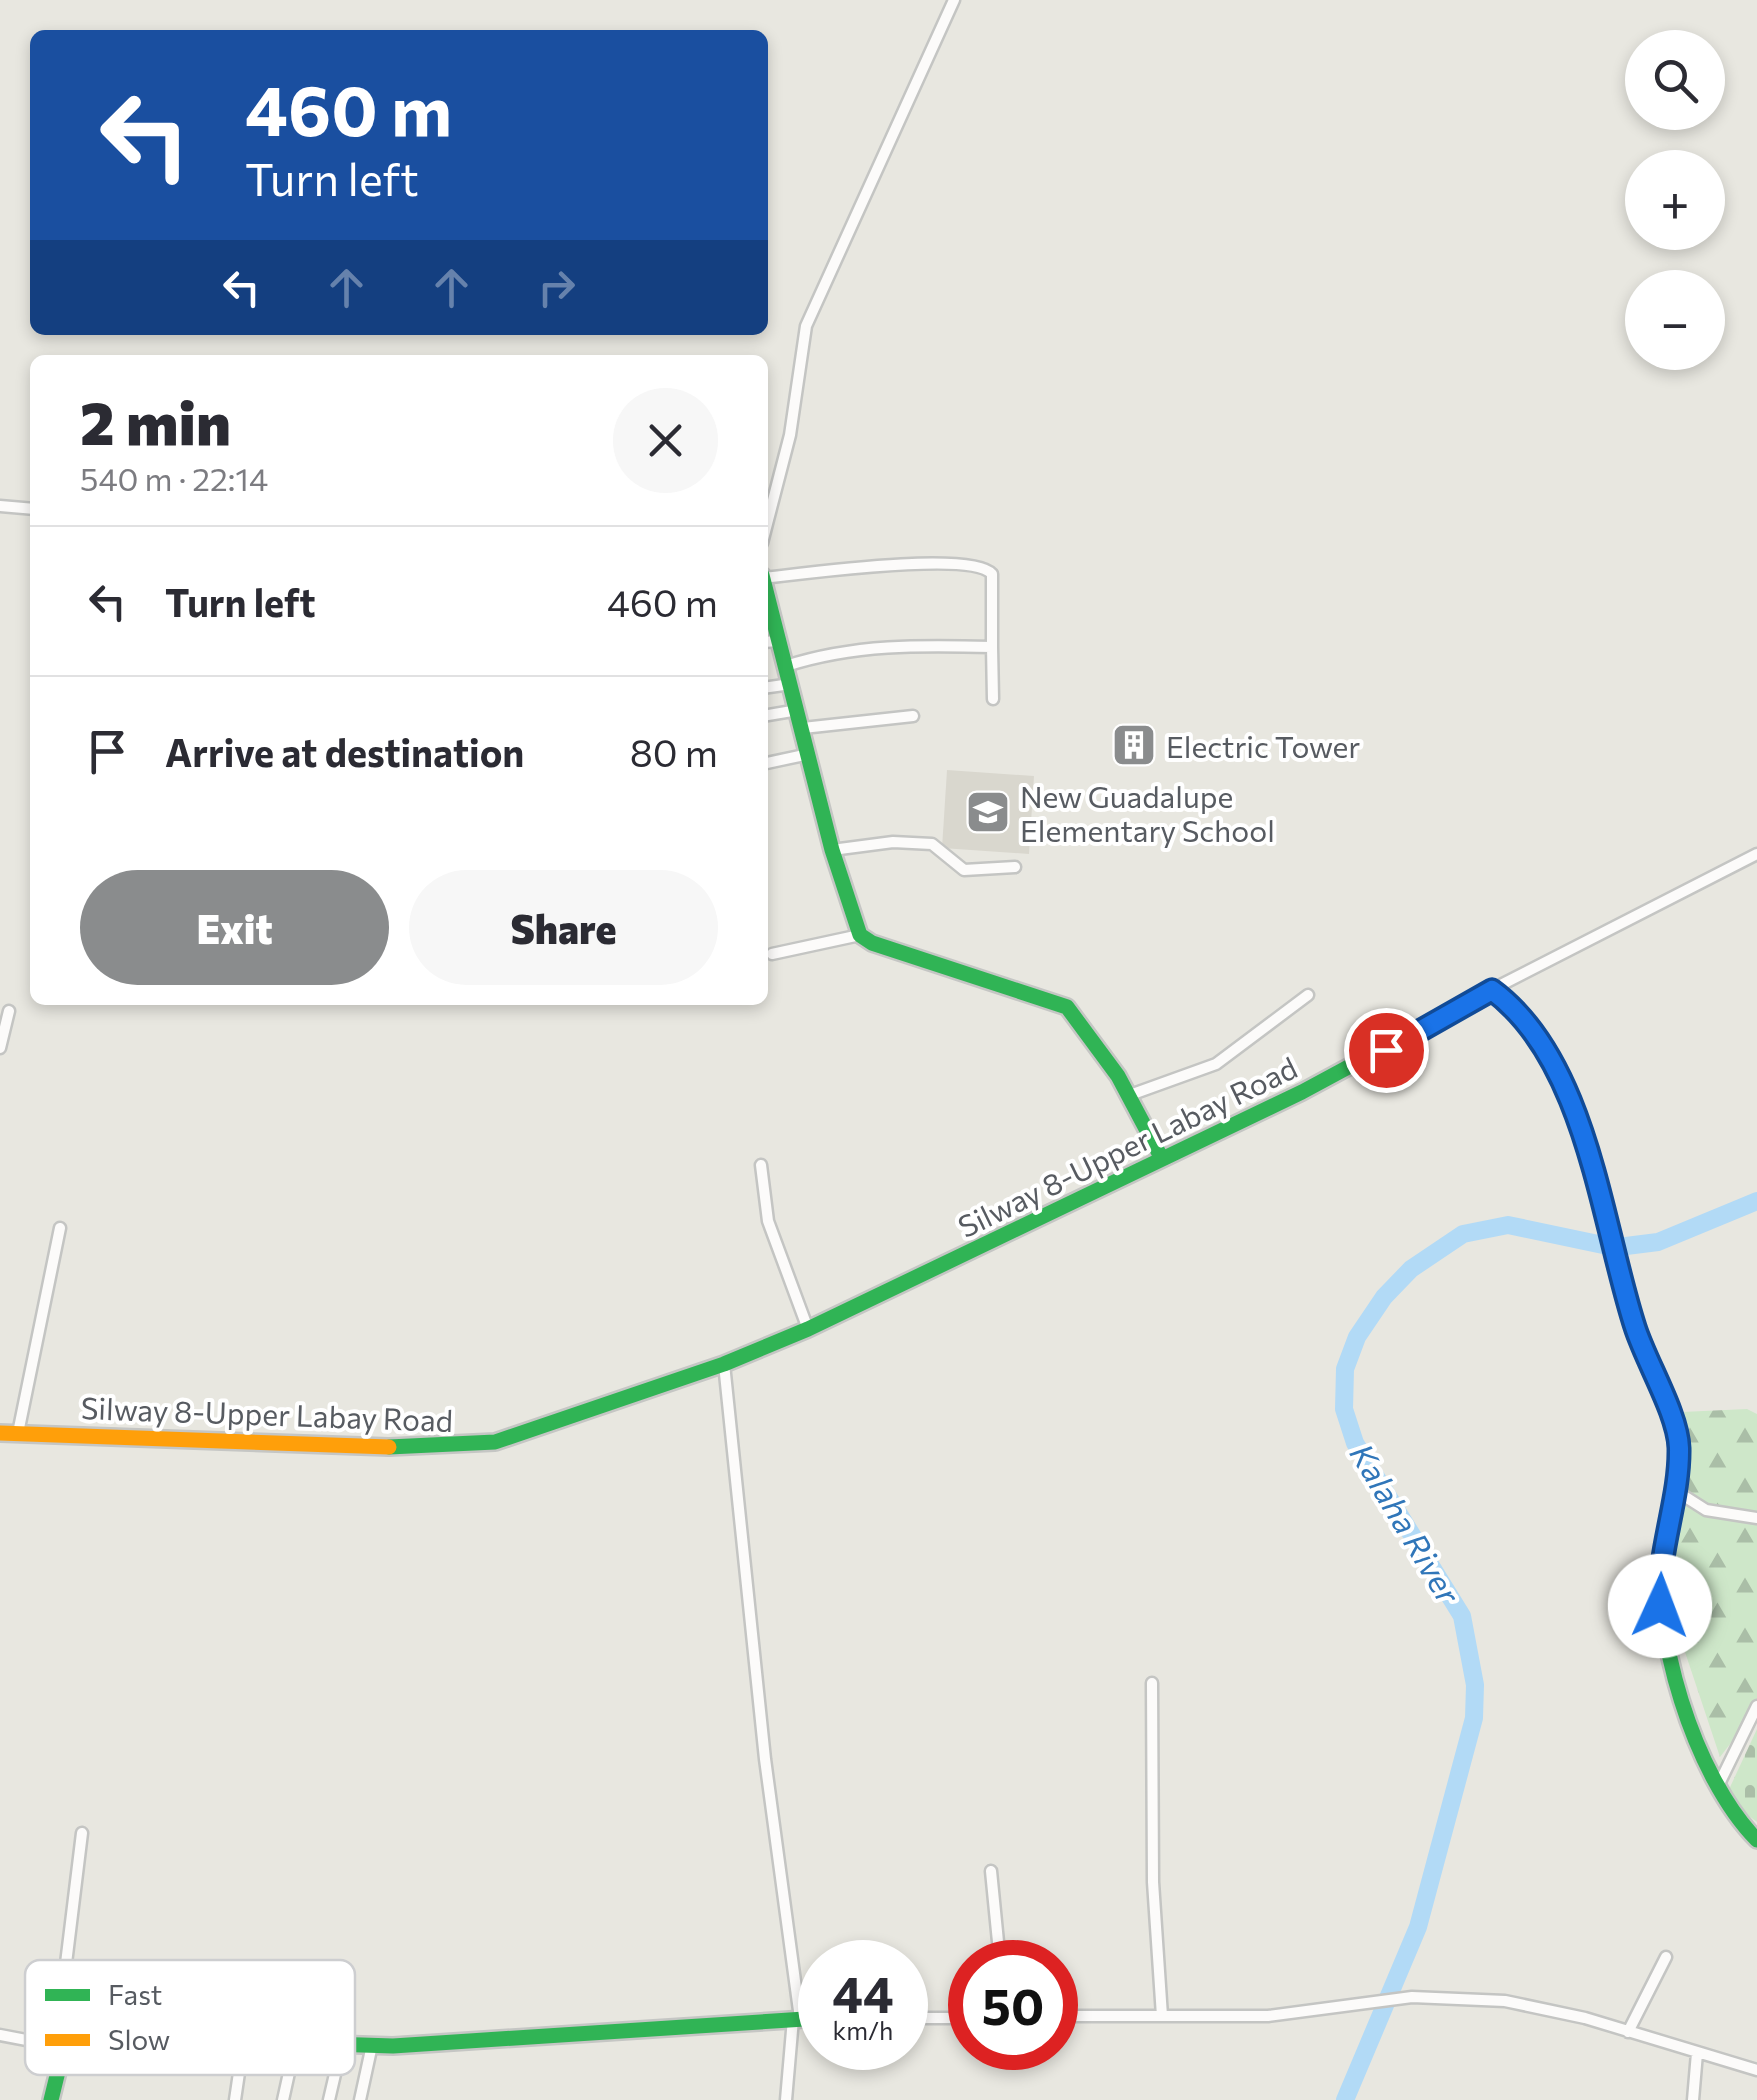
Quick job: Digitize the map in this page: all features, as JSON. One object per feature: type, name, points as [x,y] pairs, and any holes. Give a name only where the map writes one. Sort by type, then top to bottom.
[{"type":"main road","points":[[768,595],[832,850],[860,935],[872,943],[1067,1006],[1130,1096],[1162,1157]]},
{"type":"main road","points":[[1492,990],[1517,1010],[1540,1042],[1595,1172],[1632,1318],[1677,1436],[1673,1489],[1662,1542],[1660,1606],[1717,1789],[1731,1813],[1757,1840]]},
{"type":"main road","name":"Silway 8-Upper Labay Road","points":[[0,1433],[462,1448],[495,1442],[724,1364],[808,1330],[1352,1066],[1492,990]]},
{"type":"main road","points":[[355,2044],[796,2019]]},
{"type":"main road","points":[[52,2100],[56,2075]]},
{"type":"street","points":[[768,520],[790,434],[806,326],[954,0]]},
{"type":"street","points":[[0,506],[30,508]]},
{"type":"street","points":[[768,575],[858,566],[980,565],[992,578],[993,699]]},
{"type":"street","points":[[768,642],[780,641]]},
{"type":"street","points":[[786,666],[828,652],[871,648],[992,647]]},
{"type":"street","points":[[768,687],[791,684]]},
{"type":"street","points":[[768,715],[798,710]]},
{"type":"street","points":[[803,728],[914,716]]},
{"type":"street","points":[[768,763],[809,754]]},
{"type":"street","points":[[832,850],[892,842],[932,844],[964,870],[1015,867]]},
{"type":"street","points":[[1492,990],[1757,854]]},
{"type":"street","points":[[772,954],[860,935]]},
{"type":"street","points":[[1130,1096],[1216,1064],[1308,995]]},
{"type":"street","points":[[0,1048],[9,1010]]},
{"type":"street","points":[[761,1165],[768,1221],[808,1330]]},
{"type":"street","points":[[18,1433],[60,1228]]},
{"type":"street","points":[[724,1364],[796,2019],[786,2100]]},
{"type":"street","points":[[1673,1489],[1706,1510],[1757,1518]]},
{"type":"street","points":[[1152,1684],[1153,1882],[1162,2016]]},
{"type":"street","points":[[1717,1789],[1757,1706]]},
{"type":"street","points":[[69,1960],[82,1833]]},
{"type":"street","points":[[990,1871],[998,1940]]},
{"type":"street","points":[[1628,2032],[1666,1957]]},
{"type":"street","points":[[1078,2016],[1268,2016],[1412,1997],[1505,2001],[1585,2018],[1757,2070]]},
{"type":"street","points":[[0,2035],[25,2040]]},
{"type":"street","points":[[360,2100],[372,2045]]},
{"type":"street","points":[[1693,2100],[1697,2053]]},
{"type":"street","points":[[235,2100],[239,2075]]},
{"type":"street","points":[[283,2100],[289,2075]]},
{"type":"street","points":[[329,2100],[335,2075]]},
{"type":"shaded area","name":"New Guadalupe Elementary School","points":[[947,770],[1034,776],[1029,854],[942,848]]},
{"type":"green space","points":[[1747,1409],[1757,1414],[1757,1709],[1720,1757],[1678,1631],[1674,1559],[1688,1486],[1682,1412]]},
{"type":"green space","points":[[1757,1729],[1757,1822],[1725,1798]]},
{"type":"waterway","name":"Kalaha River","points":[[1626,1246],[1658,1242],[1757,1201]]},
{"type":"waterway","name":"Kalaha River","points":[[1345,2100],[1418,1927],[1474,1718],[1475,1685],[1462,1616],[1355,1443],[1344,1409],[1345,1369],[1357,1337],[1384,1297],[1411,1269],[1463,1234],[1508,1225],[1603,1245]]},
{"type":"traffic: fast","points":[[768,599],[832,850],[860,935],[872,943],[1067,1007],[1118,1076],[1161,1157]]},
{"type":"traffic: fast","points":[[389,1447],[495,1442],[724,1364],[808,1329],[1302,1092],[1491,990],[1512,1010]]},
{"type":"traffic: fast","points":[[1664,1542],[1663,1617],[1681,1700],[1714,1780],[1757,1840]]},
{"type":"traffic: fast","points":[[355,2045],[393,2046],[798,2019]]},
{"type":"traffic: fast","points":[[51,2100],[57,2075]]},
{"type":"traffic: slow","points":[[1512,1010],[1540,1042],[1562,1078],[1579,1118],[1636,1329],[1674,1422],[1678,1463],[1664,1542]]},
{"type":"traffic: slow","points":[[0,1433],[389,1447]]},
{"type":"place","name":"Electric Tower","points":[[1134,745]]},
{"type":"place","name":"New Guadalupe Elementary School","points":[[988,812]]},
{"type":"route","points":[[1386,1050],[1492,990],[1517,1010],[1550,1061],[1595,1172],[1632,1318],[1677,1436],[1678,1463],[1662,1542],[1660,1606]]}]
